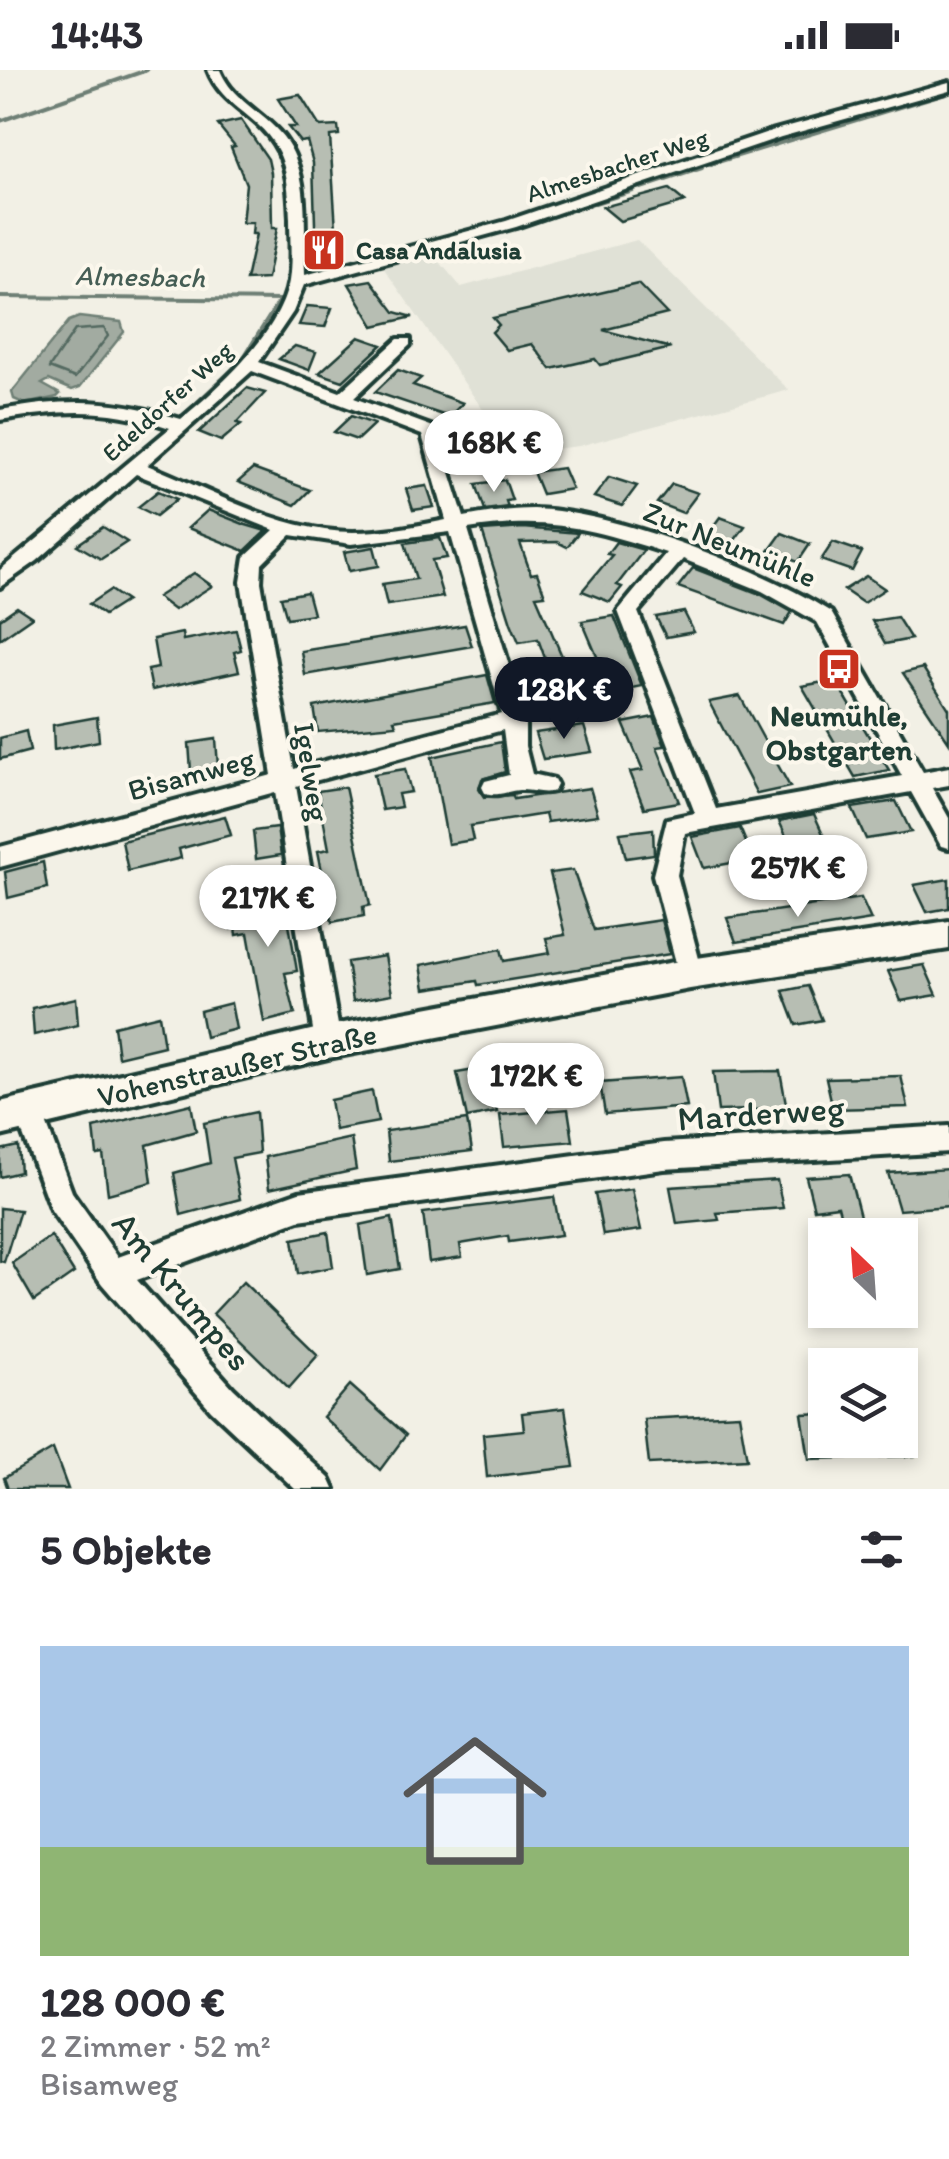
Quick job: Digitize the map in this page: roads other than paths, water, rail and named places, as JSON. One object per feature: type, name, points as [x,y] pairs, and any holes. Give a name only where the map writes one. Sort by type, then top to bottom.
[{"type":"main road","name":"Vohenstraußer Straße","points":[[15,1116],[328,1042],[690,974],[949,935]]},
{"type":"street","name":"Edeldorfer Weg","points":[[0,580],[183,426],[248,364],[282,317],[297,282],[293,168],[270,129],[230,97],[214,70]]},
{"type":"street","name":"Almesbacher Weg","points":[[297,282],[510,224],[776,134],[949,86]]},
{"type":"street","points":[[343,399],[404,342]]},
{"type":"street","points":[[248,364],[430,432],[534,783],[493,787]]},
{"type":"street","points":[[0,416],[85,401],[110,404],[183,426]]},
{"type":"street","name":"Zur Neumühle","points":[[134,466],[288,527],[351,538],[532,515],[583,518],[806,602],[824,618],[949,839]]},
{"type":"street","name":"Igelweg","points":[[288,527],[252,562],[283,781],[328,1042]]},
{"type":"street","points":[[677,554],[628,611],[709,820]]},
{"type":"street","name":"Bisamweg","points":[[0,857],[514,719]]},
{"type":"street","points":[[690,974],[665,875],[675,826],[949,776]]},
{"type":"street","name":"Am Krumpes","points":[[15,1116],[61,1200],[112,1274],[222,1399],[318,1489]]},
{"type":"street","name":"Marderweg","points":[[112,1274],[298,1206],[664,1156],[949,1139]]},
{"type":"water","points":[[79,317],[121,322],[124,332],[80,387],[72,390],[49,380],[42,384],[60,394],[57,397],[25,404],[14,399],[12,392],[69,321]]},
{"type":"waterway","points":[[0,121],[147,70]]},
{"type":"waterway","name":"Almesbach","points":[[711,164],[949,92]]},
{"type":"waterway","name":"Almesbach","points":[[641,188],[702,168]]},
{"type":"waterway","name":"Almesbach","points":[[595,203],[633,191]]},
{"type":"waterway","name":"Almesbach","points":[[575,210],[588,205]]},
{"type":"waterway","name":"Almesbach","points":[[530,223],[566,212]]},
{"type":"waterway","name":"Almesbach","points":[[0,297],[280,300],[272,313]]},
{"type":"waterway","points":[[181,418],[242,361],[274,310]]},
{"type":"waterway","points":[[0,569],[167,431]]},
{"type":"place","name":"Casa Andalusia","points":[[324,250]]},
{"type":"place","name":"Neumühle, Obstgarten","points":[[839,669]]}]
